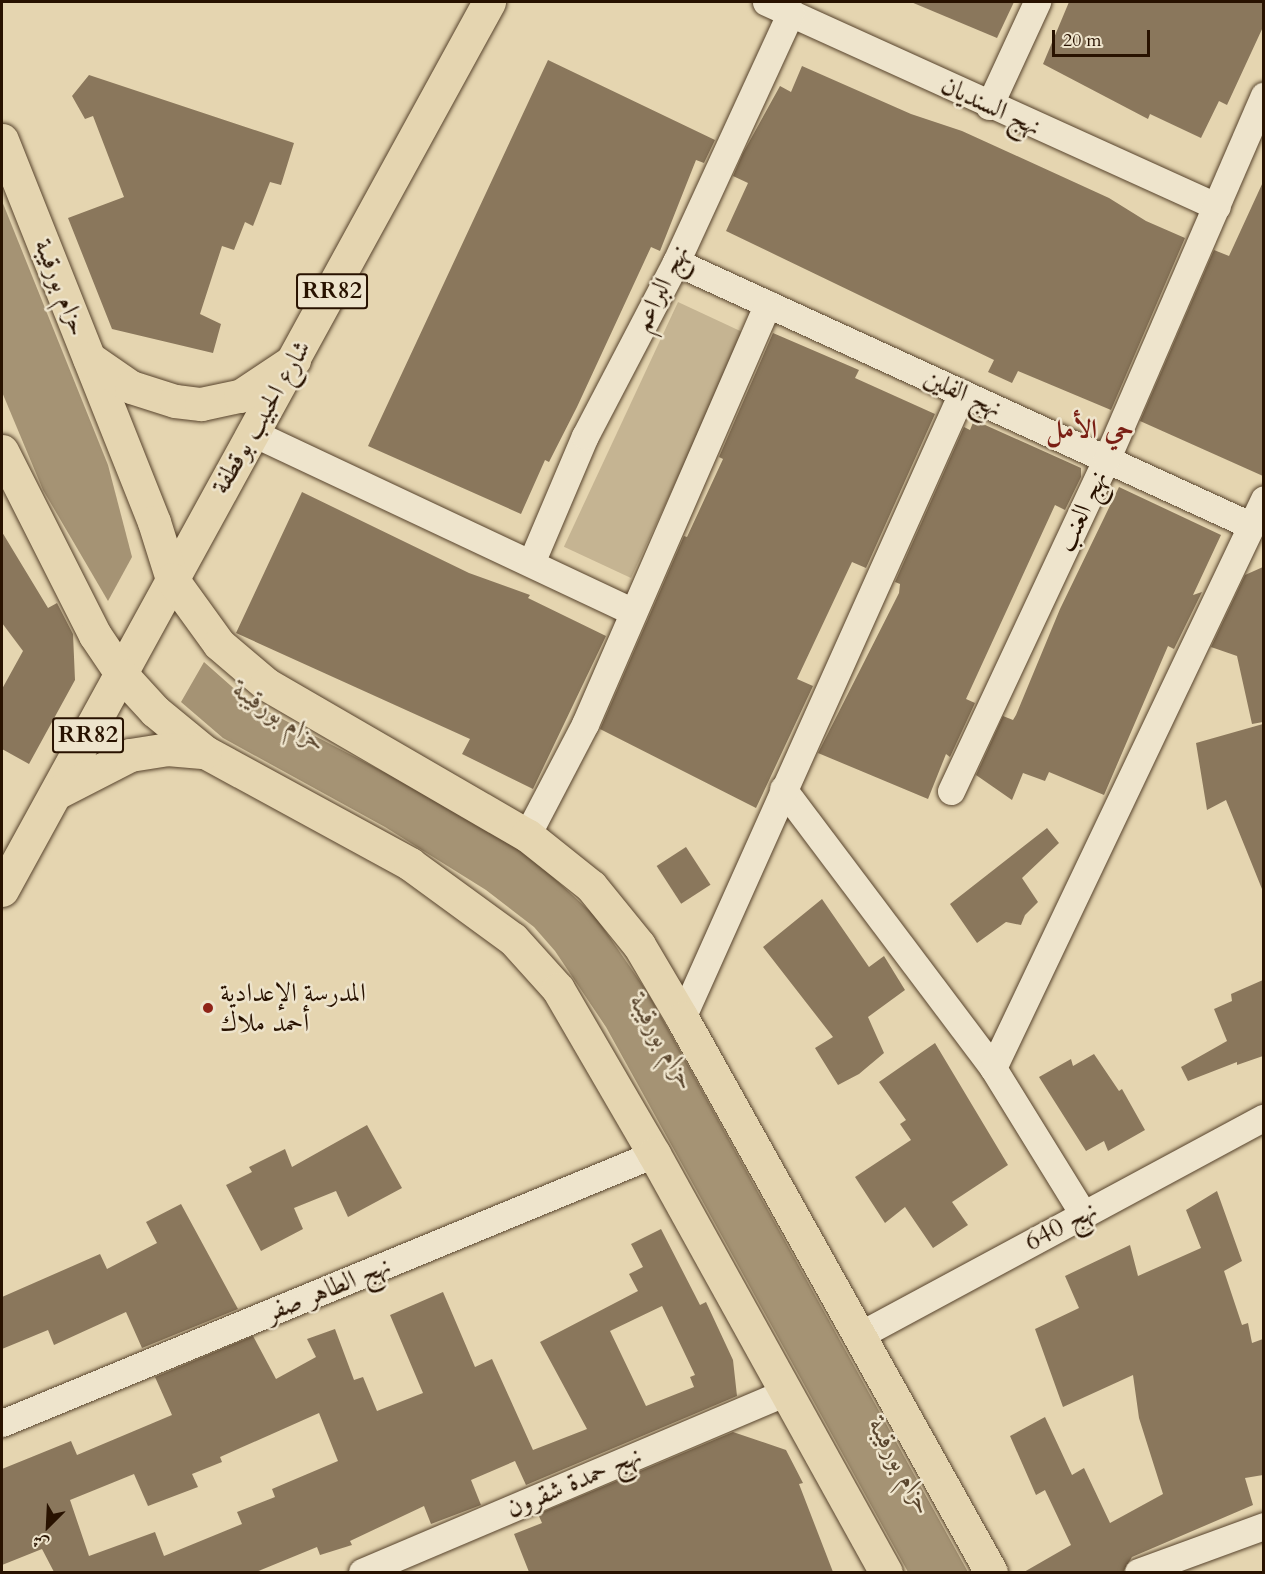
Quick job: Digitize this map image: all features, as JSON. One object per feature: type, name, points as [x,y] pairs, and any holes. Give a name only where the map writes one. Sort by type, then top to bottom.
[{"type":"main road","name":"شارع الحبيب بوقطفة","points":[[172,579],[489,2]]},
{"type":"main road","name":"حزام بورقيبة","points":[[2,140],[154,522],[172,579],[219,644],[266,684],[527,836],[591,886],[639,945],[682,1018],[991,1572]]},
{"type":"main road","points":[[89,358],[131,387],[175,401],[201,404],[240,396],[294,360]]},
{"type":"main road","points":[[2,451],[95,635],[122,675],[155,711],[205,752],[410,864],[513,939],[558,989],[654,1154],[886,1572]]},
{"type":"main road","name":"RR82","points":[[2,890],[122,675],[172,579]]},
{"type":"main road","points":[[58,792],[130,755],[167,749],[205,752]]},
{"type":"street","name":"نهج السنديان","points":[[766,2],[989,106],[1217,207]]},
{"type":"street","points":[[989,106],[1037,2]]},
{"type":"street","name":"نهج البراعم","points":[[531,563],[585,436],[676,262],[791,12]]},
{"type":"street","name":"نهج العنب","points":[[951,791],[1107,459],[1217,207],[1263,95]]},
{"type":"street","name":"نهج الفلين","points":[[676,262],[1250,525]]},
{"type":"street","points":[[527,836],[585,724],[632,611],[768,304]]},
{"type":"street","points":[[682,1018],[962,393]]},
{"type":"street","points":[[251,432],[632,611]]},
{"type":"street","points":[[993,1068],[1263,499]]},
{"type":"street","points":[[783,789],[993,1068],[1083,1214]]},
{"type":"street","name":"نهج 640","points":[[858,1335],[1263,1117]]},
{"type":"street","name":"نهج الطاهر صفر","points":[[2,1423],[654,1154]]},
{"type":"street","name":"نهج حمدة شقرون","points":[[362,1572],[787,1392]]},
{"type":"street","points":[[1138,1572],[1263,1526]]},
{"type":"shaded area","points":[[678,302],[745,333],[631,578],[564,547]]},
{"type":"water","points":[[2,201],[108,465],[132,557],[108,601],[43,490],[2,392]]},
{"type":"water","points":[[204,662],[248,701],[403,782],[529,855],[595,916],[648,993],[968,1572],[908,1572],[606,1027],[555,951],[534,927],[486,890],[385,827],[223,738],[181,702]]},
{"type":"building","points":[[911,2],[1014,2],[997,38]]},
{"type":"building","points":[[1069,2],[1263,2],[1263,27],[1227,105],[1219,101],[1201,138],[1150,114],[1148,119],[1043,64]]},
{"type":"building","points":[[548,60],[715,140],[704,163],[696,160],[660,251],[651,247],[577,407],[549,462],[545,460],[521,514],[368,446]]},
{"type":"building","points":[[802,66],[911,114],[962,131],[1109,198],[1146,221],[1185,238],[1111,410],[1018,371],[1012,383],[988,372],[994,360],[726,231],[748,183],[733,176],[743,153],[780,86],[791,92]]},
{"type":"building","points":[[89,75],[294,143],[281,185],[270,182],[253,226],[245,222],[234,250],[222,246],[200,314],[221,324],[213,353],[112,329],[68,218],[124,197],[93,116],[85,119],[72,96]]},
{"type":"building","points":[[1263,182],[1263,476],[1140,421],[1214,250],[1229,256]]},
{"type":"building","points":[[773,333],[859,370],[855,378],[935,414],[866,568],[852,562],[797,679],[813,686],[756,808],[600,729],[684,536],[687,537],[723,459],[719,457]]},
{"type":"building","points":[[974,420],[1081,468],[1081,477],[1065,510],[1055,505],[966,699],[975,703],[950,757],[946,754],[928,799],[818,753],[899,593],[900,584],[895,582],[964,427],[970,430]]},
{"type":"building","points":[[1119,487],[1221,535],[1193,595],[1202,592],[1174,649],[1168,646],[1104,795],[1049,772],[1045,781],[1023,773],[1012,800],[976,775],[1003,716],[1013,720],[1016,715],[1060,609]]},
{"type":"building","points":[[302,492],[469,573],[530,595],[528,598],[606,636],[533,789],[462,754],[470,739],[236,633]]},
{"type":"building","points":[[2,532],[48,608],[57,603],[73,634],[75,680],[29,764],[2,749],[2,689],[23,651],[2,623]]},
{"type":"building","points":[[1263,567],[1263,722],[1252,724],[1237,656],[1211,647],[1245,575]]},
{"type":"building","points":[[1263,724],[1262,889],[1226,800],[1207,810],[1196,743]]},
{"type":"building","points":[[1047,828],[1059,843],[1022,878],[1038,902],[1025,915],[1021,925],[1006,922],[977,943],[950,904]]},
{"type":"building","points":[[686,847],[711,885],[681,904],[657,866]]},
{"type":"building","points":[[822,899],[869,967],[884,956],[905,990],[868,1017],[884,1053],[859,1074],[838,1085],[815,1048],[833,1037],[763,947]]},
{"type":"building","points":[[1263,980],[1263,1056],[1237,1065],[1237,1062],[1188,1081],[1181,1067],[1227,1041],[1214,1009],[1232,1001],[1231,994]]},
{"type":"building","points":[[935,1043],[1008,1165],[952,1202],[968,1225],[933,1248],[905,1207],[885,1223],[855,1177],[911,1140],[900,1124],[906,1120],[879,1082]]},
{"type":"building","points":[[1094,1054],[1119,1091],[1122,1089],[1145,1130],[1108,1151],[1104,1141],[1086,1151],[1039,1077],[1071,1059],[1073,1066]]},
{"type":"building","points":[[367,1125],[402,1188],[348,1217],[336,1191],[294,1208],[303,1229],[261,1251],[226,1185],[252,1172],[249,1167],[285,1149],[292,1167]]},
{"type":"building","points":[[1217,1191],[1242,1261],[1224,1271],[1242,1325],[1248,1323],[1252,1343],[1263,1339],[1263,1475],[1245,1478],[1253,1505],[1132,1557],[1123,1572],[1024,1572],[1071,1545],[1045,1490],[1036,1495],[1010,1436],[1045,1417],[1072,1475],[1084,1468],[1110,1523],[1163,1494],[1139,1418],[1133,1375],[1063,1407],[1035,1329],[1079,1308],[1065,1276],[1130,1245],[1138,1276],[1201,1248],[1186,1210]]},
{"type":"building","points":[[181,1204],[238,1309],[142,1348],[126,1312],[54,1345],[48,1330],[2,1349],[2,1297],[100,1254],[107,1269],[157,1243],[146,1222]]},
{"type":"building","points":[[661,1229],[700,1305],[706,1302],[733,1360],[737,1396],[526,1485],[515,1461],[471,1480],[481,1505],[431,1524],[424,1506],[350,1541],[352,1545],[320,1555],[317,1547],[256,1572],[54,1572],[42,1549],[2,1565],[2,1469],[71,1441],[77,1455],[172,1415],[155,1377],[253,1336],[276,1379],[316,1357],[307,1339],[335,1329],[354,1380],[363,1377],[377,1411],[423,1393],[390,1315],[443,1292],[475,1367],[492,1359],[533,1450],[587,1429],[540,1342],[638,1291],[629,1274],[643,1267],[631,1244]],"holes":[[[662,1306],[695,1375],[690,1377],[694,1387],[646,1406],[610,1331]],[[319,1413],[338,1461],[272,1489],[275,1497],[237,1512],[242,1524],[164,1556],[155,1532],[89,1556],[70,1500],[134,1474],[148,1506],[198,1487],[192,1474],[222,1462],[220,1457]]]},
{"type":"building","points":[[733,1432],[786,1450],[803,1483],[799,1484],[833,1572],[529,1572],[514,1534],[542,1523],[538,1514]]},
{"type":"place","name":"المدرسة الإعدادية أحمد ملاك","points":[[208,1008]]},
{"type":"district","name":"حي الأمل","points":[[1090,430]]}]
